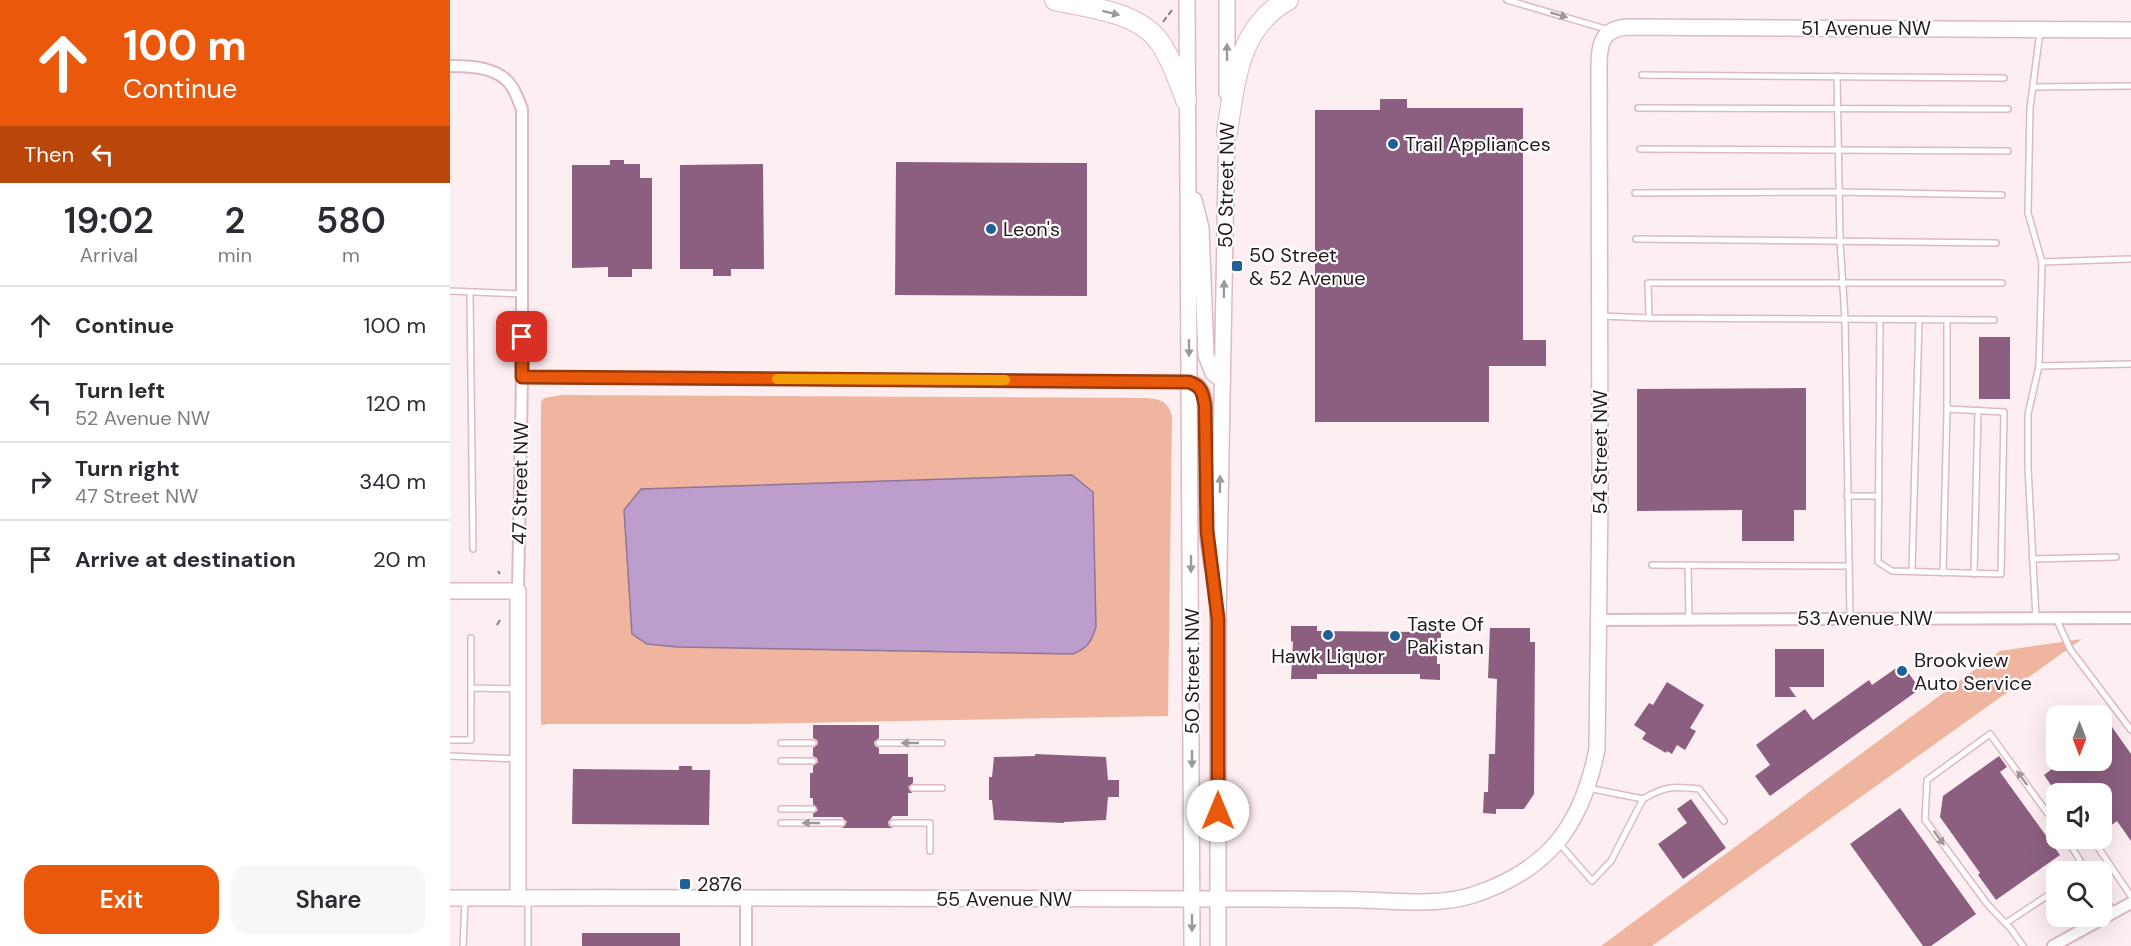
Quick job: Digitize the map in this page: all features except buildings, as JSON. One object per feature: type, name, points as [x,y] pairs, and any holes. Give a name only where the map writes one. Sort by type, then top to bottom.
[{"type":"highway","points":[[1054,0],[1124,17],[1143,27],[1160,42],[1186,100]]},
{"type":"highway","points":[[1227,132],[1237,72],[1251,34],[1280,4],[1288,0]]},
{"type":"street","name":"50 Street NW","points":[[1187,0],[1192,946]]},
{"type":"street","name":"50 Street NW","points":[[1218,946],[1218,619],[1227,132],[1227,0]]},
{"type":"street","name":"51 Avenue NW","points":[[1608,34],[1620,27],[2131,30]]},
{"type":"street","name":"54 Street NW","points":[[1547,855],[1558,842],[1587,788],[1597,748],[1599,67],[1600,46],[1608,34]]},
{"type":"street","name":"47 Street NW","points":[[450,66],[489,70],[501,76],[512,85],[522,109],[518,759],[523,898]]},
{"type":"street","points":[[1188,173],[1201,228],[1206,355],[1213,373],[1222,380]]},
{"type":"street","points":[[522,377],[1189,382],[1197,384],[1203,392],[1205,406],[1207,531],[1218,619]]},
{"type":"street","points":[[450,591],[518,591]]},
{"type":"street","name":"53 Avenue NW","points":[[1599,620],[2131,618]]},
{"type":"street","name":"55 Avenue NW","points":[[458,898],[1218,899],[1436,902],[1471,896],[1526,871],[1547,855]]},
{"type":"street","points":[[746,898],[746,946]]},
{"type":"street","points":[[2053,946],[2131,903]]},
{"type":"lane","points":[[1507,0],[1608,34]]},
{"type":"lane","points":[[2036,618],[2028,468],[2028,414],[2038,366],[2042,261],[2028,213],[2030,108],[2040,29]]},
{"type":"lane","points":[[1642,75],[2004,78]]},
{"type":"lane","points":[[1837,76],[1840,240],[1845,320],[1850,618]]},
{"type":"lane","points":[[2033,87],[2131,86]]},
{"type":"lane","points":[[1638,108],[2008,109]]},
{"type":"lane","points":[[1640,149],[2008,151]]},
{"type":"lane","points":[[1635,193],[1839,192],[2002,195]]},
{"type":"lane","points":[[1636,239],[1996,243]]},
{"type":"lane","points":[[2042,261],[2129,259]]},
{"type":"lane","points":[[1648,318],[1648,283],[2002,283]]},
{"type":"lane","points":[[450,291],[522,294]]},
{"type":"lane","points":[[470,292],[473,549]]},
{"type":"lane","points":[[1600,315],[1648,318],[1994,320]]},
{"type":"lane","points":[[1880,320],[1878,562],[1892,571],[2001,574],[2004,412],[1947,409]]},
{"type":"lane","points":[[1912,572],[1918,320]]},
{"type":"lane","points":[[1943,573],[1947,320]]},
{"type":"lane","points":[[2038,366],[2131,364]]},
{"type":"lane","points":[[1974,574],[1978,410]]},
{"type":"lane","points":[[1847,496],[1879,496]]},
{"type":"lane","points":[[2032,559],[2116,557]]},
{"type":"lane","points":[[1652,566],[1849,566]]},
{"type":"lane","points":[[1688,566],[1689,619]]},
{"type":"lane","points":[[2056,618],[2070,649],[2131,730]]},
{"type":"lane","points":[[450,740],[471,740],[471,638]]},
{"type":"lane","points":[[471,688],[518,689]]},
{"type":"lane","points":[[2023,946],[2006,923],[1988,905],[1925,820],[1927,780],[1990,734],[2046,811]]},
{"type":"lane","points":[[781,742],[813,742]]},
{"type":"lane","points":[[879,742],[942,742]]},
{"type":"lane","points":[[450,756],[518,759]]},
{"type":"lane","points":[[781,761],[813,761]]},
{"type":"lane","points":[[1558,842],[1592,881],[1611,861],[1643,799],[1661,789],[1674,786],[1699,789],[1724,821]]},
{"type":"lane","points":[[913,788],[942,788]]},
{"type":"lane","points":[[1587,788],[1643,799]]},
{"type":"lane","points":[[781,809],[813,809]]},
{"type":"lane","points":[[780,823],[842,823]]},
{"type":"lane","points":[[893,823],[930,823],[930,851]]},
{"type":"lane","points":[[2099,849],[2131,896]]},
{"type":"lane","points":[[2006,923],[2046,897]]},
{"type":"lane","points":[[458,898],[464,946]]},
{"type":"lane","points":[[523,898],[528,946]]},
{"type":"path","points":[[1163,23],[1173,9]]},
{"type":"path","points":[[497,625],[500,620]]},
{"type":"shaded area","points":[[561,395],[1146,398],[1163,402],[1172,416],[1168,716],[743,724],[541,725],[541,402],[544,398]]},
{"type":"shaded area","points":[[1072,475],[1093,492],[1096,627],[1088,644],[1073,654],[678,647],[647,644],[632,634],[624,510],[641,489]]},
{"type":"shaded area","points":[[2082,639],[1652,946],[1601,946],[2000,651]]},
{"type":"slow traffic","points":[[777,379],[1005,380]]},
{"type":"place","name":"Trail Appliances","points":[[1393,144]]},
{"type":"place","name":"Leon's","points":[[991,229]]},
{"type":"place","name":"50 Street & 52 Avenue","points":[[1237,266]]},
{"type":"place","name":"Hawk Liquor","points":[[1328,635]]},
{"type":"place","name":"Taste Of Pakistan","points":[[1395,636]]},
{"type":"place","name":"Brookview Auto Service","points":[[1902,671]]},
{"type":"place","name":"2876","points":[[685,884]]},
{"type":"route","points":[[522,337],[522,377],[1189,382],[1197,384],[1203,392],[1205,406],[1207,531],[1218,619],[1218,811]]}]
